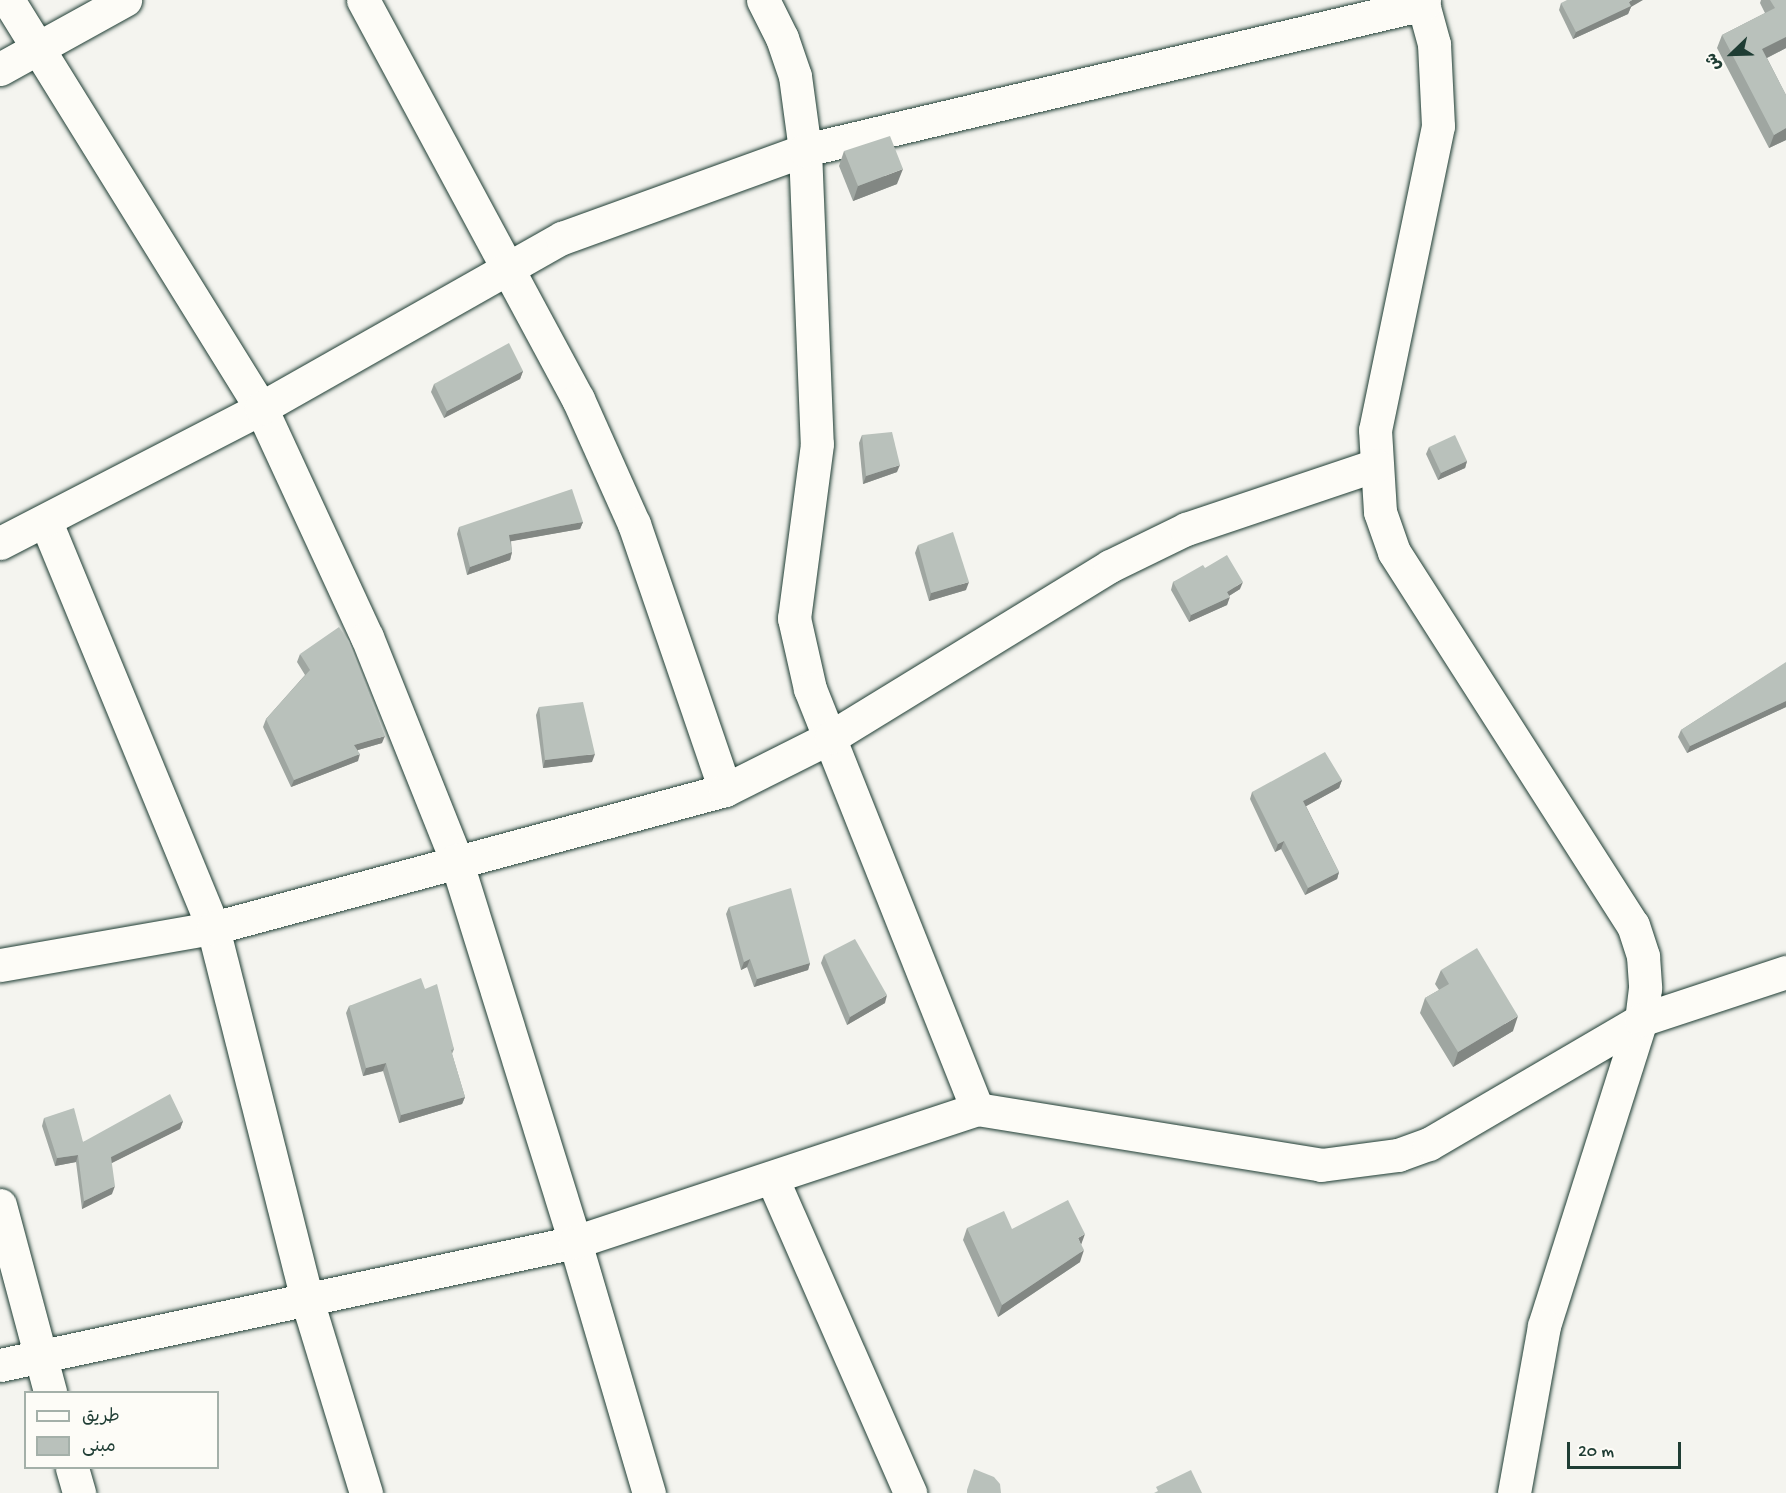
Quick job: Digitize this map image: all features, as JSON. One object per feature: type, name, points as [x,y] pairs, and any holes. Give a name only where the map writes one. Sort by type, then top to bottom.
[{"type":"street","points":[[8,0],[261,408],[367,637],[456,860],[575,1242],[649,1493]]},
{"type":"street","points":[[0,69],[125,0]]},
{"type":"street","points":[[363,0],[510,266],[578,399],[634,524],[725,790]]},
{"type":"street","points":[[763,0],[783,38],[795,76],[805,150],[817,444],[794,618],[810,689],[977,1109]]},
{"type":"street","points":[[0,543],[45,522],[261,408],[562,238],[805,150],[1423,2],[1434,44],[1438,126],[1380,394],[1376,465],[1380,512],[1394,552],[1633,925],[1643,956],[1646,988],[1641,1020],[1544,1326],[1514,1493]]},
{"type":"street","points":[[0,964],[213,928],[456,860],[725,790],[831,737],[1120,562],[1186,529],[1376,465]]},
{"type":"street","points":[[45,522],[213,928],[307,1300],[366,1493]]},
{"type":"street","points":[[0,1365],[575,1242],[977,1109],[1320,1165],[1360,1162],[1429,1144],[1641,1020],[1786,972]]},
{"type":"street","points":[[772,1178],[910,1493]]},
{"type":"street","points":[[0,1205],[50,1391]]},
{"type":"street","points":[[73,1469],[80,1493]]},
{"type":"building","points":[[1567,0],[1632,0],[1629,2],[1631,6],[1576,32],[1561,3]]},
{"type":"building","points":[[1770,0],[1786,0],[1786,37],[1762,49],[1786,95],[1786,128],[1774,135],[1722,35],[1775,8]]},
{"type":"building","points":[[890,136],[903,169],[858,186],[844,151]]},
{"type":"building","points":[[509,343],[523,371],[447,411],[434,384]]},
{"type":"building","points":[[892,432],[900,465],[866,476],[862,435]]},
{"type":"building","points":[[1455,435],[1467,461],[1441,473],[1429,447]]},
{"type":"building","points":[[572,489],[583,522],[509,535],[512,552],[470,567],[459,527]]},
{"type":"building","points":[[953,532],[969,582],[931,593],[918,545]]},
{"type":"building","points":[[1227,555],[1243,582],[1227,592],[1230,597],[1191,615],[1173,582]]},
{"type":"building","points":[[339,627],[349,641],[385,736],[354,745],[360,754],[294,780],[266,719],[310,670],[300,654]]},
{"type":"building","points":[[1786,662],[1786,701],[1690,746],[1681,730]]},
{"type":"building","points":[[583,702],[595,754],[545,760],[539,707]]},
{"type":"building","points":[[1325,752],[1342,780],[1303,801],[1339,872],[1308,888],[1284,841],[1278,844],[1252,792]]},
{"type":"building","points":[[791,888],[810,963],[757,979],[750,959],[744,962],[729,907]]},
{"type":"building","points":[[855,939],[887,995],[850,1017],[824,955]]},
{"type":"building","points":[[1477,948],[1518,1016],[1458,1052],[1425,998],[1449,984],[1441,970]]},
{"type":"building","points":[[421,978],[425,989],[437,984],[454,1049],[451,1050],[465,1097],[401,1115],[386,1063],[366,1068],[349,1006]]},
{"type":"building","points":[[170,1094],[183,1121],[111,1157],[115,1186],[84,1201],[78,1155],[57,1158],[44,1118],[74,1108],[83,1142]]},
{"type":"building","points":[[1068,1200],[1085,1234],[1078,1238],[1084,1250],[1002,1305],[967,1228],[1004,1211],[1012,1229]]},
{"type":"building","points":[[974,1469],[994,1477],[1000,1484],[1001,1493],[967,1493]]},
{"type":"building","points":[[1191,1470],[1202,1493],[1154,1493],[1158,1491],[1156,1487]]}]
